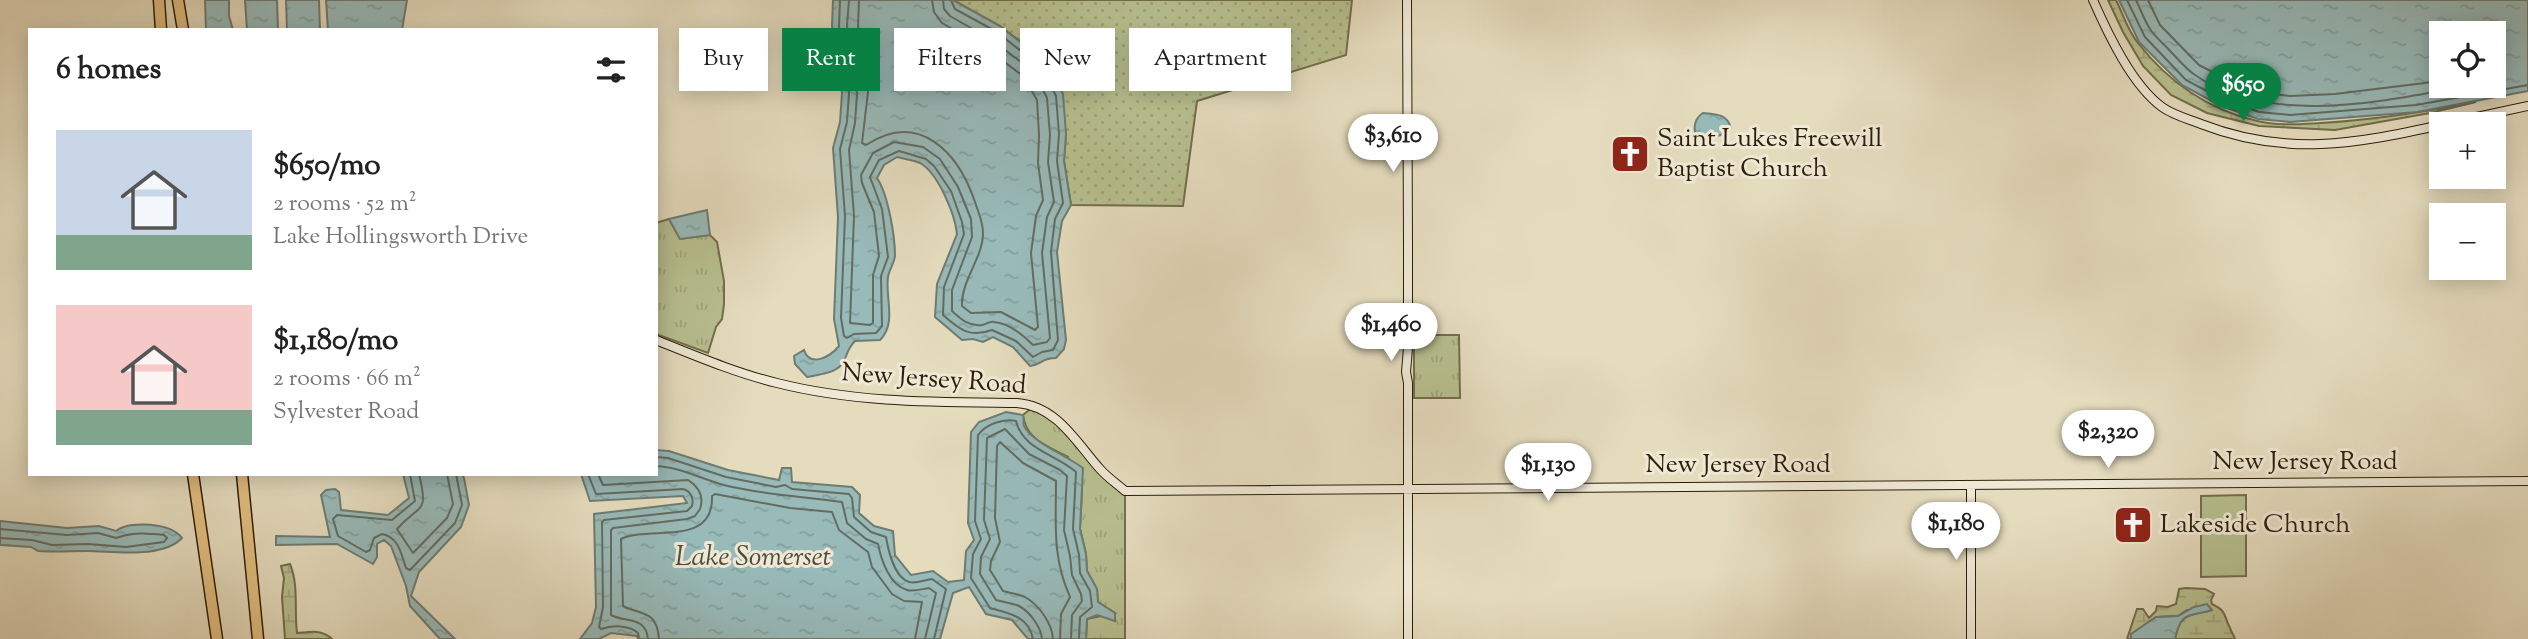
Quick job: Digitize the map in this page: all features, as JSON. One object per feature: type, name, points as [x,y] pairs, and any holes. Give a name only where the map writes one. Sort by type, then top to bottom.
[{"type":"highway","points":[[159,0],[161,28]]},
{"type":"highway","points":[[178,0],[183,28]]},
{"type":"highway","points":[[193,476],[216,639]]},
{"type":"highway","points":[[242,476],[260,639]]},
{"type":"street","points":[[1407,0],[1408,348],[1411,355],[1411,372],[1408,377],[1408,639]]},
{"type":"street","points":[[2093,0],[2121,54],[2162,107],[2211,128],[2260,142],[2333,145],[2429,128]]},
{"type":"street","points":[[2501,112],[2528,106]]},
{"type":"street","name":"New Jersey Road","points":[[658,341],[730,369],[776,383],[836,395],[881,401],[1017,403],[1034,406],[1056,418],[1101,470],[1125,491],[2528,481]]},
{"type":"street","points":[[1971,485],[1971,639]]},
{"type":"green space","points":[[953,0],[1352,0],[1346,55],[1291,72],[1291,28],[1129,28],[1129,91],[1229,91],[1197,101],[1183,206],[1071,205],[1064,161],[1066,134],[1051,91],[1115,91],[1115,28],[1020,28],[1020,41],[1000,26]]},
{"type":"green space","points":[[2108,0],[2116,0],[2134,38],[2176,82],[2222,110],[2257,121],[2273,124],[2341,122],[2476,102],[2335,130],[2259,126],[2207,113],[2171,95],[2143,66]]},
{"type":"green space","points":[[669,219],[680,239],[710,235],[717,242],[724,281],[724,304],[722,319],[716,327],[708,353],[658,335],[658,222]]},
{"type":"green space","points":[[1414,335],[1459,335],[1460,398],[1414,398]]},
{"type":"green space","points":[[1034,406],[1040,408],[1125,491],[1125,639],[1086,639],[1087,619],[1115,613],[1098,602],[1097,589],[1087,571],[1080,529],[1082,492],[1068,457],[1039,441],[1028,431],[1025,424],[1023,415]]},
{"type":"green space","points":[[2246,495],[2246,576],[2201,577],[2201,496]]},
{"type":"green space","points":[[290,564],[295,589],[297,633],[320,632],[332,639],[285,639],[282,597],[284,578],[281,566]]},
{"type":"green space","points":[[2179,589],[2205,589],[2214,594],[2212,604],[2223,612],[2235,639],[2175,639],[2183,620],[2212,610],[2187,610],[2178,616],[2156,617],[2132,634],[2131,639],[2127,639],[2137,609],[2143,609],[2149,618],[2157,606],[2168,607],[2176,604]]},
{"type":"water","points":[[205,0],[229,0],[232,28],[206,28]]},
{"type":"water","points":[[245,0],[277,0],[278,28],[247,28]]},
{"type":"water","points":[[286,0],[319,0],[320,28],[287,28]]},
{"type":"water","points":[[326,0],[407,0],[402,28],[328,28]]},
{"type":"water","points":[[833,0],[953,0],[1003,28],[894,28],[894,91],[1006,91],[1006,31],[1020,42],[1020,91],[1061,91],[1066,134],[1064,161],[1071,205],[1062,221],[1057,252],[1066,340],[1064,349],[1056,358],[1030,366],[1013,347],[993,337],[983,342],[962,340],[935,317],[937,284],[957,234],[956,226],[939,185],[927,168],[920,163],[897,157],[884,165],[877,178],[888,204],[895,248],[887,285],[889,318],[885,333],[880,340],[855,341],[841,365],[828,373],[807,377],[795,364],[794,356],[804,350],[815,360],[826,357],[839,346],[834,319],[838,217],[833,148],[840,122],[842,91],[880,91],[880,28],[832,26]]},
{"type":"water","points":[[2119,0],[2528,0],[2528,91],[2506,95],[2506,21],[2429,21],[2429,98],[2491,98],[2417,112],[2290,122],[2258,119],[2219,105],[2182,85],[2139,42]]},
{"type":"water","points":[[1703,113],[1724,117],[1731,128],[1724,134],[1715,136],[1696,135],[1695,123]]},
{"type":"water","points":[[707,210],[710,235],[680,239],[669,219]]},
{"type":"water","name":"Lake Somerset","points":[[1006,412],[1023,415],[1024,426],[1028,432],[1083,468],[1080,529],[1087,571],[1097,589],[1098,602],[1115,613],[1115,621],[1097,615],[1087,619],[1086,639],[1028,639],[1012,620],[986,614],[969,587],[953,593],[940,639],[638,639],[637,636],[611,633],[599,639],[580,639],[592,623],[596,607],[594,514],[687,503],[683,496],[590,501],[582,476],[658,476],[658,450],[669,451],[728,470],[779,480],[782,468],[791,468],[792,482],[852,487],[860,495],[859,513],[874,526],[893,531],[895,555],[911,575],[933,571],[948,582],[964,580],[966,551],[974,540],[968,523],[971,432],[979,422]]},
{"type":"water","points":[[404,476],[464,478],[469,505],[461,527],[419,572],[411,596],[455,639],[440,639],[410,606],[406,586],[391,546],[384,540],[377,544],[377,557],[373,564],[337,544],[276,545],[276,536],[330,537],[321,495],[326,490],[335,489],[339,492],[341,510],[388,515],[409,498]]},
{"type":"water","points":[[0,521],[67,528],[99,526],[116,531],[140,524],[169,529],[182,538],[173,545],[150,551],[38,551],[31,547],[0,545]]},
{"type":"water","points":[[2207,604],[2212,610],[2184,619],[2175,639],[2131,639],[2131,634],[2156,617],[2178,616],[2194,607]]},
{"type":"place","name":"Saint Lukes Freewill Baptist Church","points":[[1630,154]]},
{"type":"place","name":"Lakeside Church","points":[[2133,525]]}]
